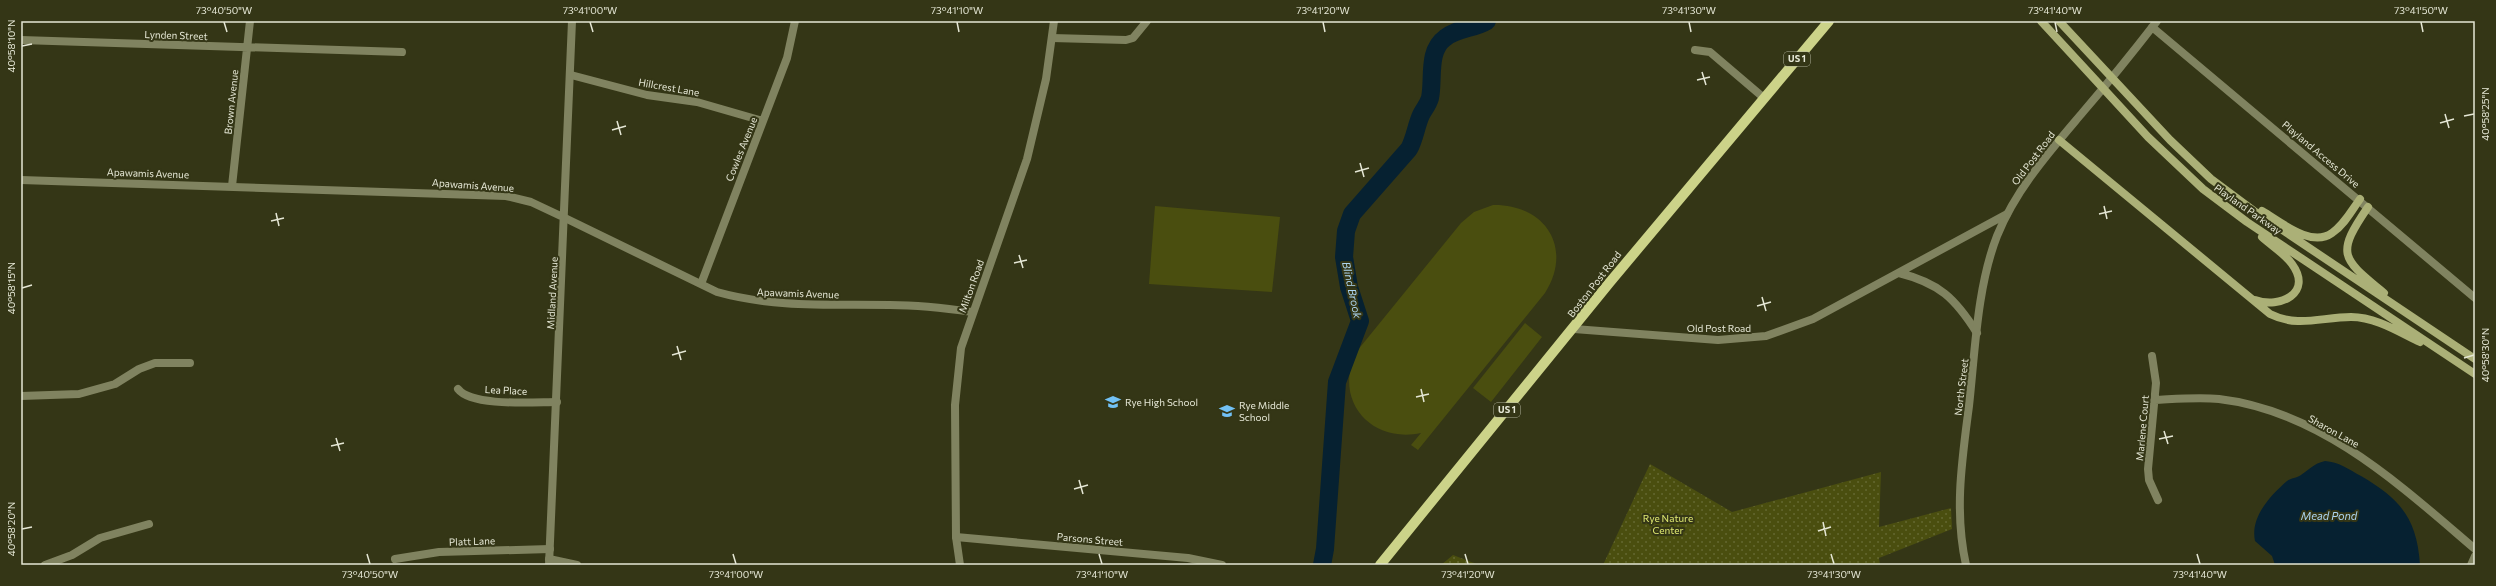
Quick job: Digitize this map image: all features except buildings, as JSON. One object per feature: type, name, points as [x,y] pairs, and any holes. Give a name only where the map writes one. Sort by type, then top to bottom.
[{"type":"main road","name":"Playland Parkway","points":[[2041,21],[2175,164],[2231,211],[2475,374]]},
{"type":"main road","name":"Playland Parkway","points":[[2059,21],[2170,140],[2224,190],[2475,359]]},
{"type":"main road","name":"Boston Post Road","points":[[1380,565],[1574,329],[1610,282],[1826,22]]},
{"type":"main road","points":[[2059,140],[2270,314],[2288,321],[2308,322],[2351,317],[2371,320],[2448,356]]},
{"type":"main road","points":[[2224,190],[2302,234],[2319,238],[2333,233],[2360,199]]},
{"type":"main road","points":[[2368,207],[2348,239],[2347,256],[2358,272],[2424,325]]},
{"type":"main road","points":[[2231,211],[2292,264],[2299,280],[2294,294],[2280,303],[2262,302],[2250,298]]},
{"type":"street","name":"Brown Avenue","points":[[232,186],[250,21]]},
{"type":"street","name":"Midland Avenue","points":[[549,562],[566,218],[572,21]]},
{"type":"street","name":"Cowles Avenue","points":[[701,284],[787,58],[795,21]]},
{"type":"street","name":"Milton Road","points":[[960,565],[956,537],[955,398],[961,348],[972,312],[1027,159],[1044,92],[1054,21]]},
{"type":"street","points":[[1052,38],[1126,40],[1133,38],[1147,21]]},
{"type":"street","name":"Old Post Road","points":[[1574,329],[1718,340],[1766,336],[1813,319],[2007,214],[2031,176],[2059,140],[2155,24]]},
{"type":"street","name":"Playland Access Drive","points":[[2155,24],[2475,298]]},
{"type":"street","name":"Lynden Street","points":[[21,40],[402,52]]},
{"type":"street","points":[[1696,50],[1701,49],[1710,52],[1764,98]]},
{"type":"street","name":"Hillcrest Lane","points":[[571,76],[647,95],[697,102],[763,121]]},
{"type":"street","name":"Apawamis Avenue","points":[[21,180],[506,196],[532,202],[717,292],[762,303],[929,306],[972,312]]},
{"type":"street","name":"North Street","points":[[1966,565],[1960,534],[1958,500],[1977,333],[1991,256],[2007,214]]},
{"type":"street","points":[[1899,273],[1925,281],[1950,296],[1977,333]]},
{"type":"street","name":"Marlene Court","points":[[2152,356],[2156,383],[2148,469],[2149,480],[2158,500]]},
{"type":"street","points":[[21,396],[79,394],[115,384],[139,369],[155,363],[190,363]]},
{"type":"street","name":"Lea Place","points":[[458,389],[461,393],[470,397],[487,401],[557,402]]},
{"type":"street","name":"Sharon Lane","points":[[2155,400],[2201,399],[2235,402],[2266,409],[2302,424],[2343,445],[2379,469],[2475,549]]},
{"type":"street","points":[[45,565],[72,555],[100,538],[149,524]]},
{"type":"street","name":"Parsons Street","points":[[956,537],[1188,558],[1222,565]]},
{"type":"street","name":"Platt Lane","points":[[395,560],[439,552],[550,548]]},
{"type":"street","points":[[2471,565],[2475,556]]},
{"type":"street","points":[[549,562],[577,565]]},
{"type":"green space","points":[[1493,205],[1511,207],[1527,212],[1540,220],[1549,231],[1555,245],[1556,260],[1553,276],[1545,293],[1418,450],[1411,445],[1421,433],[1403,435],[1386,432],[1372,425],[1360,414],[1353,401],[1349,386],[1350,369],[1357,351],[1461,223],[1474,212]]},
{"type":"green space","points":[[1155,206],[1280,217],[1272,292],[1149,284]]},
{"type":"green space","points":[[1525,323],[1542,337],[1491,402],[1473,388]]},
{"type":"green space","name":"Rye Nature Center","points":[[1650,464],[1732,512],[1881,472],[1879,527],[1951,508],[1952,529],[1879,558],[1880,565],[1603,565]]},
{"type":"green space","points":[[1453,555],[1479,565],[1441,565]]},
{"type":"water","name":"Mead Pond","points":[[2325,461],[2339,464],[2348,468],[2375,484],[2396,502],[2410,522],[2415,534],[2420,565],[2275,565],[2272,556],[2255,541],[2254,532],[2258,515],[2268,500],[2287,481]]},
{"type":"waterway","name":"Blind Brook","points":[[1322,565],[1325,549],[1337,382],[1360,321],[1349,287],[1344,257],[1346,231],[1352,214],[1409,149],[1413,141],[1421,115],[1430,98],[1433,58],[1439,44],[1455,32],[1477,26],[1487,21]]},
{"type":"place","name":"Rye High School","points":[[1113,402]]},
{"type":"place","name":"Rye Middle School","points":[[1227,411]]}]
